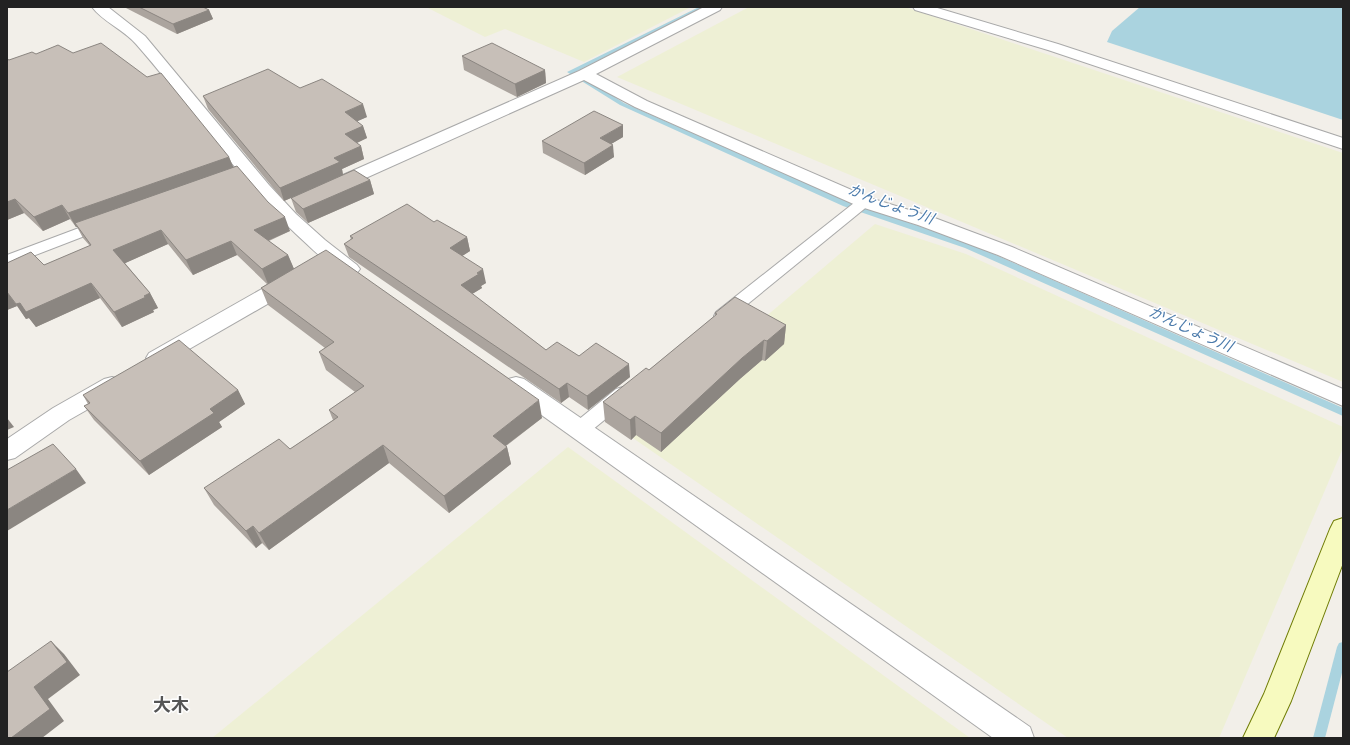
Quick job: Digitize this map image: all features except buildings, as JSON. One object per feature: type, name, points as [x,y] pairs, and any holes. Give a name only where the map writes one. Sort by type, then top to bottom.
[{"type":"street","points":[[99,7],[139,38],[240,175],[288,208],[317,266]]},
{"type":"street","points":[[316,194],[584,74],[715,7]]},
{"type":"street","points":[[920,7],[1054,47],[1343,144]]},
{"type":"street","points":[[584,74],[641,104],[864,202],[925,221],[1005,251],[1343,398]]},
{"type":"street","points":[[7,451],[61,414],[317,266],[365,280]]},
{"type":"street","points":[[495,371],[1019,738]]},
{"type":"street","points":[[1258,738],[1276,701],[1343,529]]},
{"type":"lane","points":[[709,326],[864,202]]},
{"type":"lane","points":[[7,261],[113,220]]},
{"type":"lane","points":[[579,430],[634,385]]},
{"type":"green space","points":[[426,7],[691,7],[584,62],[505,29],[485,37]]},
{"type":"green space","points":[[749,7],[905,7],[1343,153],[1343,382],[617,77]]},
{"type":"green space","points":[[875,224],[966,254],[1343,427],[1343,448],[1219,738],[1068,738],[627,434]]},
{"type":"green space","points":[[568,447],[970,738],[212,738]]},
{"type":"water","points":[[1140,7],[1343,7],[1343,120],[1107,42],[1112,31]]},
{"type":"waterway","name":"かんじょう川","points":[[703,7],[570,72],[622,104],[846,204],[968,246],[1343,412]]},
{"type":"waterway","name":"かんじょう川","points":[[1319,738],[1343,647]]},
{"type":"district","name":"大木","points":[[171,705]]}]
